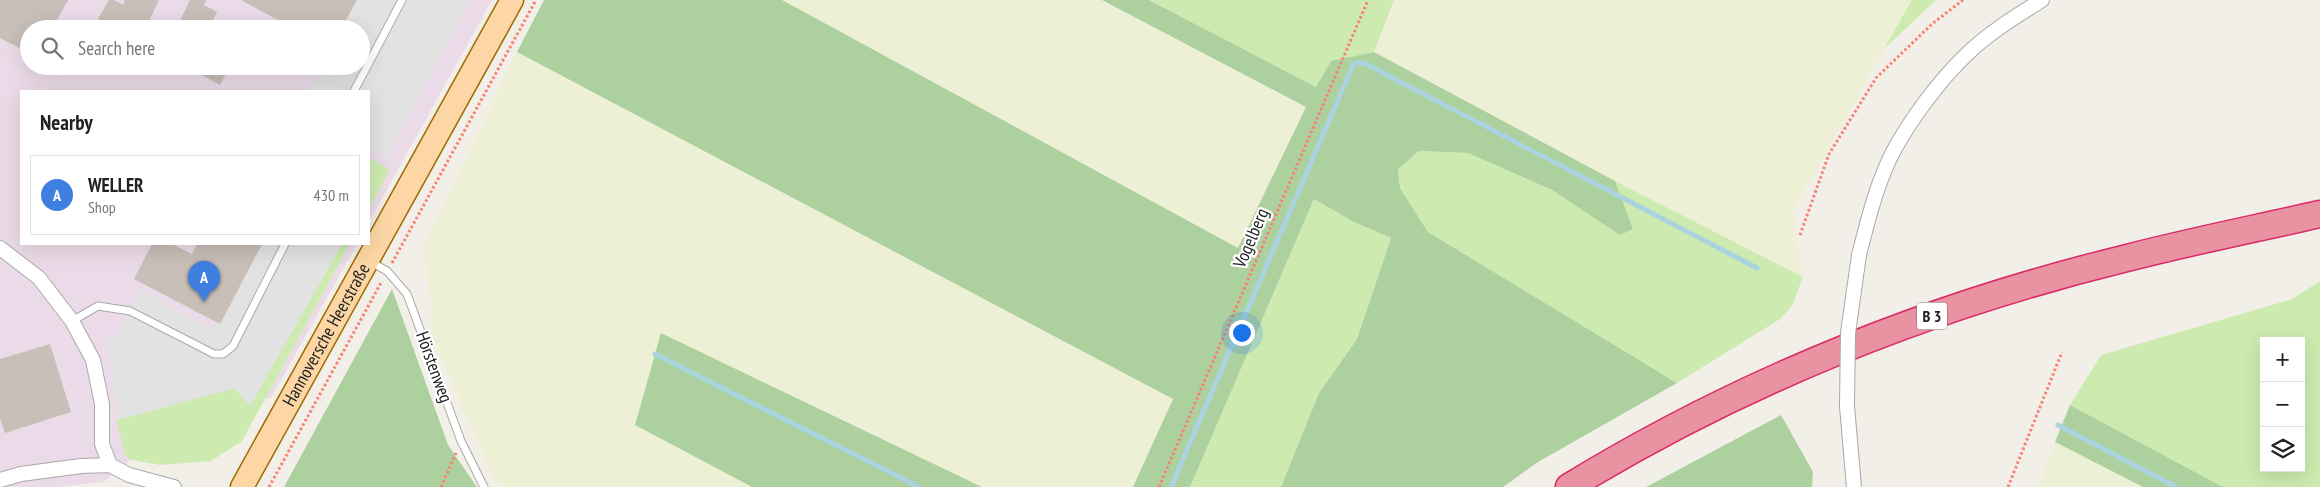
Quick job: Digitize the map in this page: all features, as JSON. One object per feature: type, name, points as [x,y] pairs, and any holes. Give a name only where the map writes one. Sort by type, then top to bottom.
[{"type":"highway","name":"B 3","points":[[1569,487],[1656,436],[1721,402],[1792,370],[1886,332],[1980,300],[2122,259],[2320,214]]},
{"type":"main road","name":"Hannoversche Heerstraße","points":[[242,487],[378,266],[512,0]]},
{"type":"street","points":[[1854,487],[1847,406],[1848,333],[1859,255],[1873,202],[1894,151],[1922,107],[1965,56],[2015,17],[2042,0]]},
{"type":"street","points":[[0,248],[39,278],[72,320],[93,360],[102,404],[102,444],[110,465]]},
{"type":"street","points":[[0,480],[38,471],[110,465],[129,475],[174,487]]},
{"type":"lane","points":[[370,61],[402,0]]},
{"type":"lane","points":[[355,90],[362,75]]},
{"type":"lane","points":[[72,320],[98,306],[130,311],[214,354],[223,354],[233,346],[284,245]]},
{"type":"lane","name":"Hörstenweg","points":[[378,266],[407,294],[461,441],[484,487]]},
{"type":"path","points":[[270,487],[378,266],[536,0]]},
{"type":"path","name":"Vogelberg","points":[[1159,487],[1368,0]]},
{"type":"path","points":[[1800,235],[1829,154],[1876,78],[1932,24],[1963,0]]},
{"type":"path","points":[[2008,487],[2062,352]]},
{"type":"path","points":[[441,487],[461,441]]},
{"type":"shaded area","points":[[0,0],[492,0],[370,220],[370,90],[20,90],[20,245],[356,245],[271,398],[200,404],[103,482],[56,487],[0,487]]},
{"type":"shaded area","points":[[357,0],[470,0],[387,158],[370,149],[370,90],[310,90],[317,75],[370,75],[370,20],[346,20]]},
{"type":"shaded area","points":[[261,245],[341,245],[250,406],[234,388],[117,420],[108,338],[117,334],[139,290],[208,326],[220,324]]},
{"type":"green space","points":[[544,0],[782,0],[1238,248],[1306,107],[1102,0],[1149,0],[1316,87],[1331,61],[1374,52],[1615,181],[1633,229],[1620,235],[1552,190],[1468,153],[1419,151],[1398,169],[1400,188],[1428,232],[1677,383],[1538,462],[1503,487],[1281,487],[1319,393],[1357,339],[1391,238],[1354,222],[1314,199],[1190,487],[1133,487],[1173,399],[517,52]]},
{"type":"green space","points":[[782,0],[1102,0],[1306,107],[1238,248]]},
{"type":"green space","points":[[1149,0],[1394,0],[1374,52],[1331,61],[1316,87]]},
{"type":"green space","points":[[1394,0],[1912,0],[1793,211],[1803,277],[1615,181],[1374,52]]},
{"type":"green space","points":[[1912,0],[1936,0],[1884,49]]},
{"type":"green space","points":[[517,52],[1173,399],[1133,487],[982,487],[661,333],[635,425],[752,487],[503,487],[494,480],[429,328],[432,313],[423,247]]},
{"type":"green space","points":[[1419,151],[1468,153],[1552,190],[1620,234],[1633,229],[1615,181],[1803,277],[1792,306],[1780,319],[1677,383],[1428,232],[1400,188],[1398,169]]},
{"type":"green space","points":[[370,159],[390,169],[370,207]]},
{"type":"green space","points":[[1314,199],[1354,222],[1391,238],[1357,339],[1319,393],[1281,487],[1190,487]]},
{"type":"green space","points":[[341,245],[349,245],[242,441],[211,461],[160,465],[132,460],[125,455],[117,420],[235,388],[250,405]]},
{"type":"green space","points":[[2320,281],[2320,487],[2223,487],[2070,405],[2101,355],[2292,299]]},
{"type":"green space","points":[[392,289],[448,445],[477,487],[284,487]]},
{"type":"green space","points":[[661,333],[982,487],[752,487],[635,425]]},
{"type":"green space","points":[[2070,405],[2223,487],[2143,487],[2055,442]]},
{"type":"green space","points":[[1781,415],[1813,472],[1812,487],[1646,487]]},
{"type":"green space","points":[[2055,442],[2143,487],[2038,487]]},
{"type":"building","points":[[0,0],[68,0],[57,20],[20,20],[20,48],[0,38]]},
{"type":"building","points":[[109,0],[114,0],[123,5],[125,0],[159,0],[150,19],[152,20],[98,19]]},
{"type":"building","points":[[190,0],[206,0],[204,5],[217,12],[213,20],[180,20]]},
{"type":"building","points":[[241,0],[357,0],[346,20],[278,20]]},
{"type":"building","points":[[202,75],[225,75],[220,85]]},
{"type":"building","points":[[151,245],[174,245],[192,254],[196,245],[261,245],[220,324],[134,279]]},
{"type":"building","points":[[50,344],[71,412],[5,433],[0,418],[0,359]]},
{"type":"waterway","points":[[1171,487],[1354,63],[1364,63],[1757,268]]},
{"type":"waterway","points":[[655,354],[919,487]]},
{"type":"waterway","points":[[2058,425],[2176,487]]},
{"type":"place","name":"WELLER","points":[[204,302]]}]
